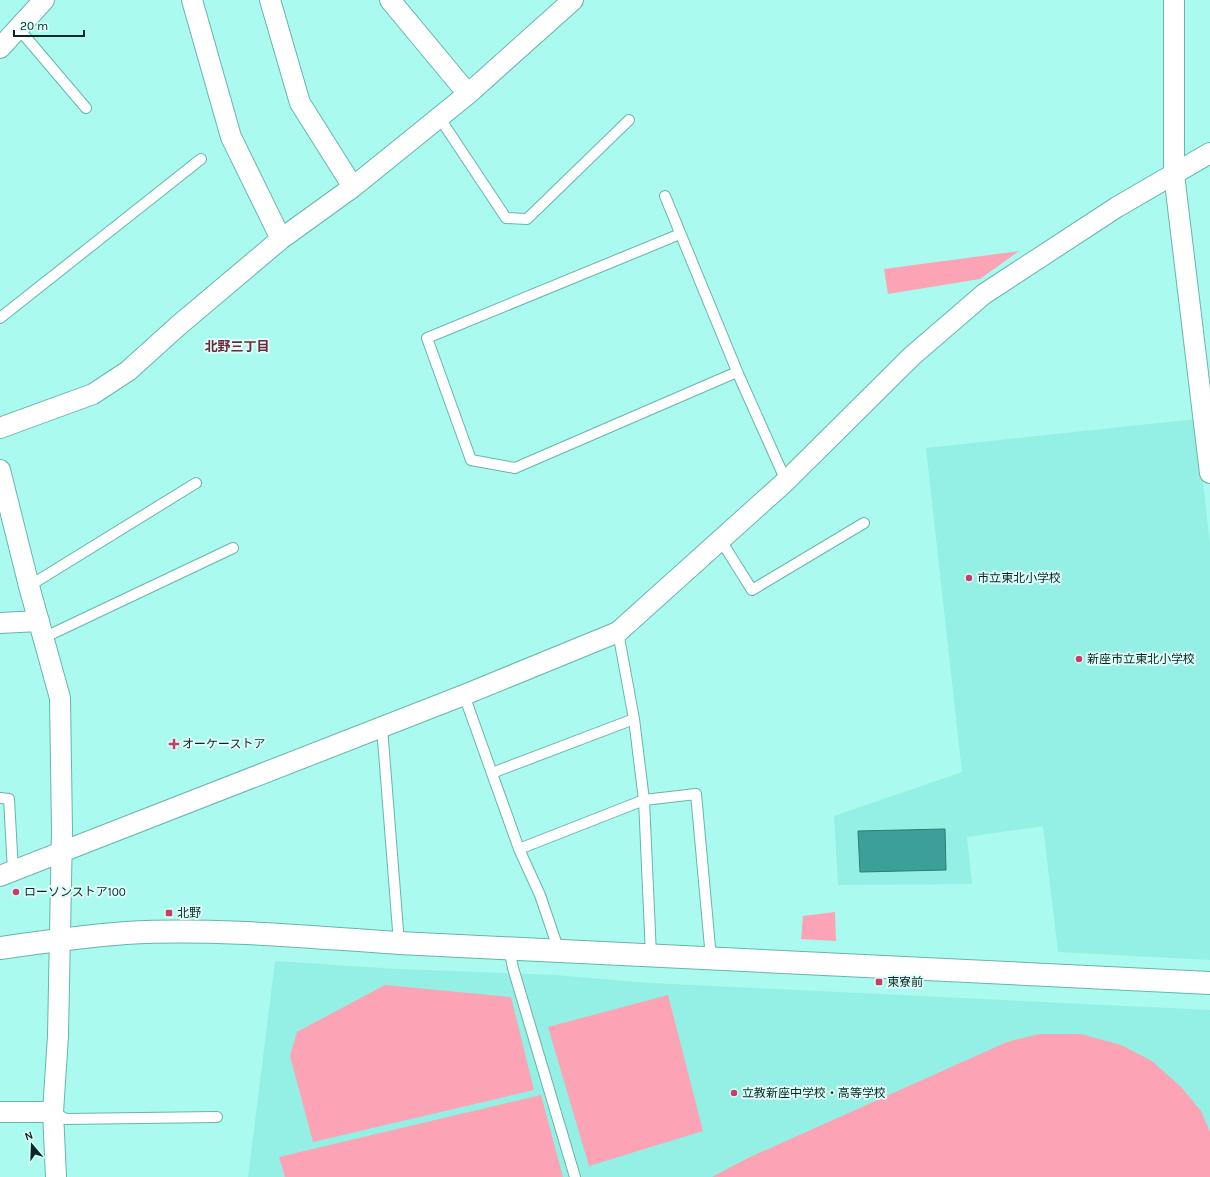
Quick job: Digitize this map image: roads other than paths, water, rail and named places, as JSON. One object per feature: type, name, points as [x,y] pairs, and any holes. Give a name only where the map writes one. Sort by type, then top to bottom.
[{"type":"street","points":[[0,48],[44,0]]},
{"type":"street","points":[[192,0],[231,137],[281,239]]},
{"type":"street","points":[[270,0],[300,103],[353,187]]},
{"type":"street","points":[[390,0],[468,94]]},
{"type":"street","points":[[0,428],[93,394],[128,371],[179,325],[281,239],[353,187],[468,94],[573,0]]},
{"type":"street","points":[[1174,0],[1174,174],[1210,473]]},
{"type":"street","points":[[6,874],[464,695],[618,632],[786,481],[912,356],[984,294],[1117,207],[1210,154]]},
{"type":"street","points":[[0,470],[29,586],[60,698],[61,852],[58,1036],[53,1112],[56,1177]]},
{"type":"street","points":[[0,623],[41,629]]},
{"type":"street","points":[[0,948],[59,939],[127,933],[186,932],[266,934],[399,943],[1210,983]]},
{"type":"street","points":[[0,1112],[53,1112]]},
{"type":"lane","points":[[18,28],[86,108]]},
{"type":"lane","points":[[439,117],[506,218],[527,219],[629,120]]},
{"type":"lane","points":[[0,318],[201,159]]},
{"type":"lane","points":[[665,196],[737,372],[786,481]]},
{"type":"lane","points":[[680,234],[427,338],[471,460],[515,468],[737,372]]},
{"type":"lane","points":[[29,586],[196,483]]},
{"type":"lane","points":[[720,539],[752,590],[864,523]]},
{"type":"lane","points":[[41,629],[233,548]]},
{"type":"lane","points":[[618,632],[634,719],[644,800],[651,956]]},
{"type":"lane","points":[[464,695],[519,849],[540,895],[559,951]]},
{"type":"lane","points":[[492,773],[634,719]]},
{"type":"lane","points":[[382,727],[399,943]]},
{"type":"lane","points":[[519,849],[644,800],[696,794],[711,958]]},
{"type":"lane","points":[[0,798],[9,799],[6,874]]},
{"type":"lane","points":[[509,948],[513,968],[575,1177]]},
{"type":"lane","points":[[53,1112],[66,1119],[217,1117]]},
{"type":"water","points":[[945,829],[946,870],[860,872],[858,831]]},
{"type":"place","name":"市立東北小学校","points":[[969,578]]},
{"type":"place","name":"新座市立東北小学校","points":[[1079,659]]},
{"type":"place","name":"オーケーストア","points":[[174,744]]},
{"type":"place","name":"ローソンストア100","points":[[16,892]]},
{"type":"place","name":"北野","points":[[169,913]]},
{"type":"place","name":"東寮前","points":[[879,982]]},
{"type":"place","name":"立教新座中学校・高等学校","points":[[734,1093]]},
{"type":"district","name":"北野三丁目","points":[[237,346]]}]
